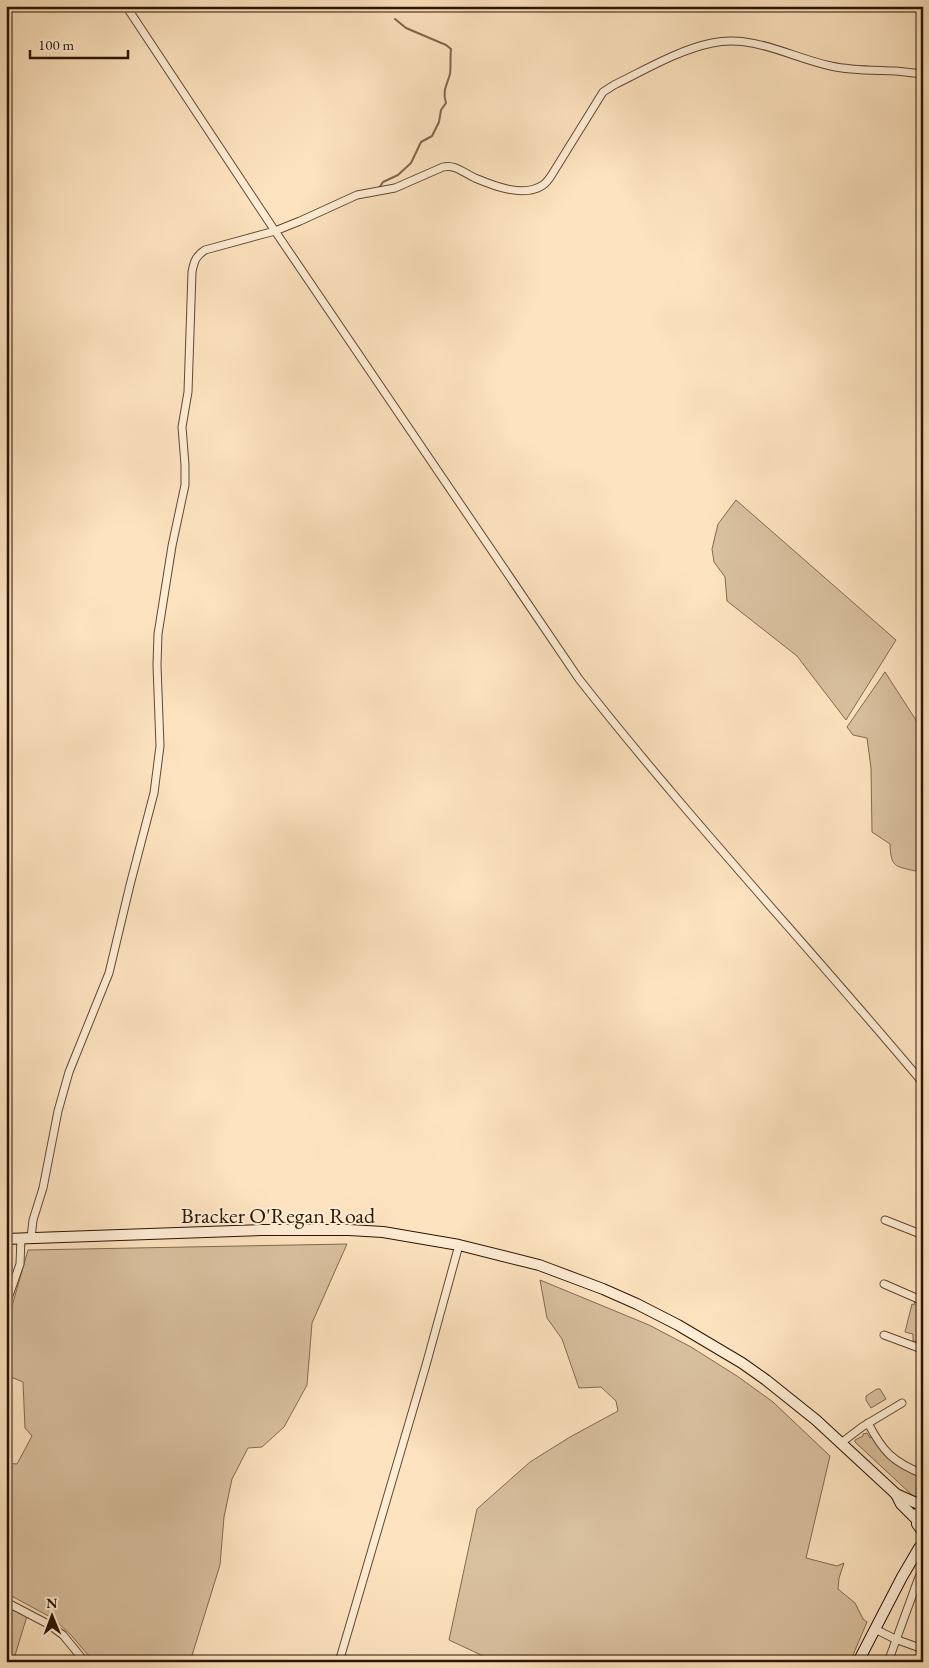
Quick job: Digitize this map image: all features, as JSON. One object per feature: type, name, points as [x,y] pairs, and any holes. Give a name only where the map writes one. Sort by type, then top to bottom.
[{"type":"main road","name":"Bracker O'Regan Road","points":[[6,1239],[318,1229],[384,1232],[459,1245],[522,1260],[568,1275],[637,1304],[678,1324],[742,1363],[766,1380],[841,1443],[896,1494],[923,1506]]},
{"type":"main road","name":"Bracker O'Regan Road","points":[[896,1494],[901,1504],[916,1519]]},
{"type":"main road","points":[[858,1662],[874,1629],[921,1546],[922,1531],[916,1519],[918,1511],[923,1506]]},
{"type":"street","points":[[126,6],[554,645],[579,679],[685,808],[923,1083]]},
{"type":"street","points":[[6,1304],[33,1220],[69,1072],[109,973],[154,793],[160,746],[156,665],[157,641],[172,546],[185,485],[182,428],[188,392],[194,261],[198,255],[205,250],[276,231],[300,222],[357,195],[395,188],[425,173],[449,166],[458,168],[475,178],[522,192],[533,190],[544,185],[551,176],[603,92],[683,52],[713,42],[735,41],[760,44],[809,61],[851,70],[898,71],[923,74]]},
{"type":"street","points":[[886,1220],[923,1235]]},
{"type":"street","points":[[339,1662],[459,1245]]},
{"type":"street","points":[[884,1284],[923,1301]]},
{"type":"street","points":[[884,1335],[919,1348],[923,1346]]},
{"type":"street","points":[[841,1443],[868,1423],[902,1403]]},
{"type":"street","points":[[868,1423],[885,1451],[908,1468],[923,1474]]},
{"type":"street","points":[[888,1662],[919,1577]]},
{"type":"street","points":[[6,1602],[48,1624],[63,1635],[86,1662]]},
{"type":"street","points":[[874,1629],[923,1649]]},
{"type":"shaded area","points":[[736,500],[896,640],[846,720],[797,656],[727,601],[725,577],[714,562],[712,549],[718,524]]},
{"type":"shaded area","points":[[885,672],[923,731],[923,867],[915,871],[895,864],[891,857],[890,844],[872,832],[871,768],[867,738],[853,735],[847,727]]},
{"type":"shaded area","points":[[347,1244],[312,1323],[307,1385],[284,1427],[262,1447],[248,1448],[232,1479],[224,1517],[220,1565],[190,1662],[94,1662],[71,1635],[54,1619],[6,1593],[6,1463],[17,1464],[32,1436],[25,1428],[23,1382],[6,1375],[6,1327],[28,1250]]},
{"type":"shaded area","points":[[540,1280],[649,1325],[691,1347],[737,1376],[773,1402],[830,1456],[806,1558],[837,1566],[844,1563],[838,1589],[855,1603],[863,1619],[867,1622],[850,1662],[496,1662],[449,1640],[477,1509],[530,1462],[570,1437],[618,1411],[616,1401],[601,1387],[579,1388],[562,1339],[547,1318]]},
{"type":"shaded area","points":[[915,1299],[923,1303],[923,1340],[919,1342],[913,1341],[913,1334],[905,1332]]},
{"type":"shaded area","points":[[880,1389],[886,1399],[871,1408],[866,1400],[866,1396]]},
{"type":"shaded area","points":[[867,1433],[870,1438],[873,1437],[882,1451],[894,1462],[923,1477],[923,1498],[913,1496],[855,1442],[863,1434]]},
{"type":"shaded area","points":[[6,1607],[27,1616],[13,1662],[6,1662]]},
{"type":"waterway","points":[[379,188],[383,182],[398,175],[411,163],[421,142],[432,136],[439,122],[441,110],[446,103],[445,91],[450,72],[451,49],[446,45],[406,28],[395,19]]}]
